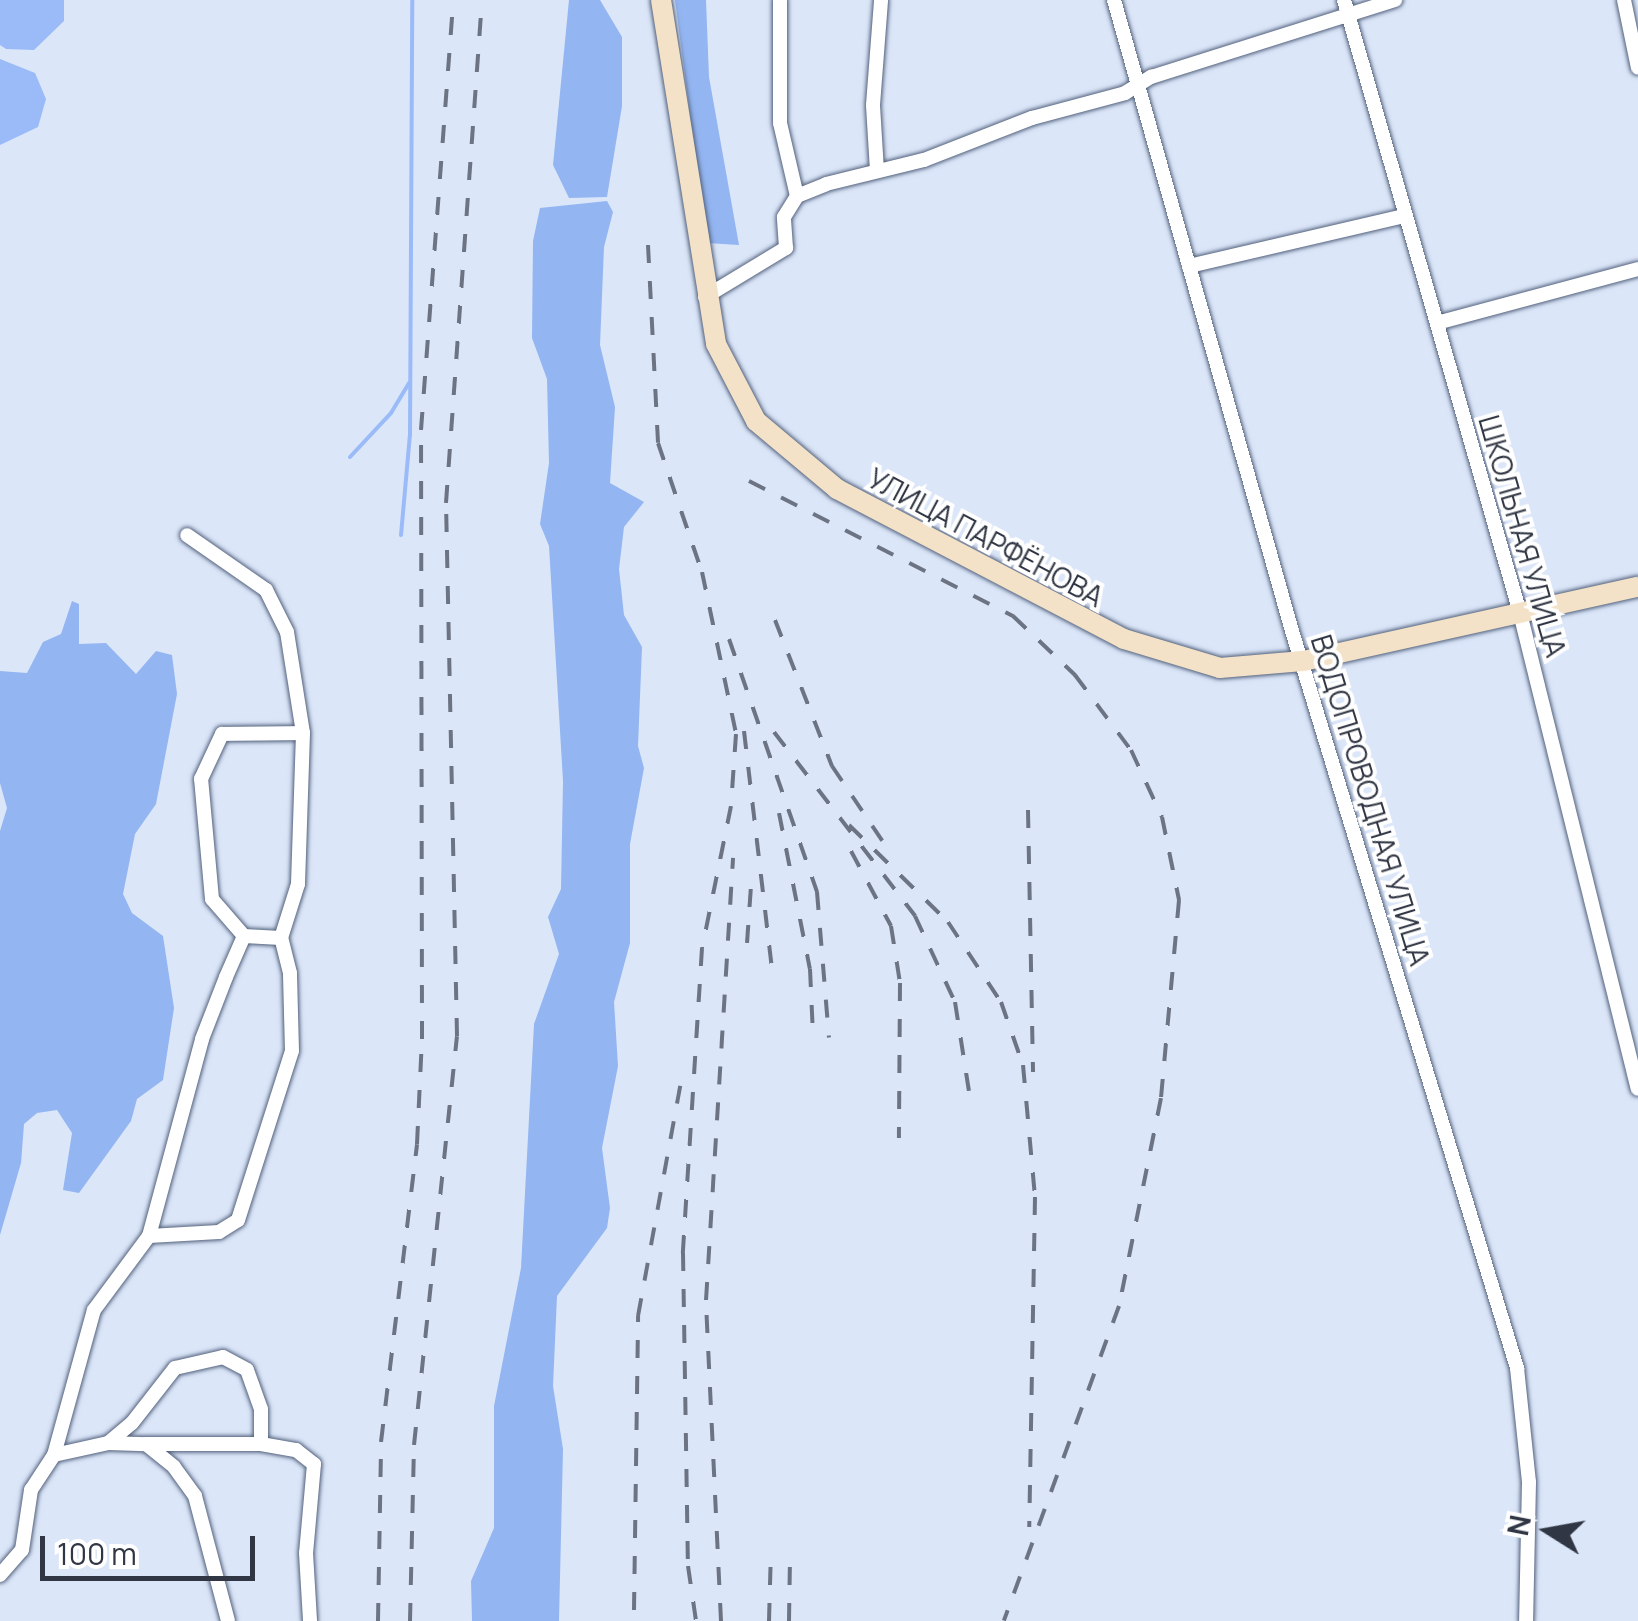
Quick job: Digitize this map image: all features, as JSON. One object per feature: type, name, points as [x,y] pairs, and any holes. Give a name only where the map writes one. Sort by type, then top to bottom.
[{"type":"main road","name":"УЛИЦА ПАРФЁНОВА","points":[[661,0],[704,297],[722,362],[756,422],[837,489],[1156,653],[1220,668],[1303,661],[1638,587]]},
{"type":"street","points":[[780,0],[780,123],[797,196]]},
{"type":"street","points":[[876,171],[873,105],[882,0]]},
{"type":"street","name":"ВОДОПРОВОДНАЯ УЛИЦА","points":[[1114,0],[1303,661],[1518,1368],[1528,1482],[1526,1621]]},
{"type":"street","name":"ШКОЛЬНАЯ УЛИЦА","points":[[1344,0],[1520,613],[1638,1089]]},
{"type":"street","points":[[704,297],[786,248],[784,217],[797,196],[1394,0]]},
{"type":"street","points":[[1624,0],[1638,68]]},
{"type":"street","points":[[1189,266],[1404,216]]},
{"type":"street","points":[[1437,323],[1638,269]]},
{"type":"street","points":[[149,1236],[219,1232],[238,1220],[292,1051],[290,973],[280,938],[299,873],[303,733],[296,665],[277,603],[187,535]]},
{"type":"street","points":[[280,938],[244,936],[212,899],[201,778],[222,734],[303,733]]},
{"type":"street","points":[[0,1575],[22,1550],[31,1490],[54,1455],[94,1310],[149,1236],[202,1039],[244,936]]},
{"type":"street","points":[[108,1442],[132,1423],[175,1368],[223,1356],[238,1361],[254,1382],[260,1444]]},
{"type":"street","points":[[54,1455],[108,1442],[260,1444],[296,1450],[314,1464],[306,1553],[310,1621]]},
{"type":"street","points":[[146,1444],[196,1496],[228,1621]]},
{"type":"shaded area","points":[[0,0],[64,0],[64,21],[34,50],[6,49],[0,45]]},
{"type":"shaded area","points":[[569,0],[600,0],[622,37],[622,106],[607,197],[569,198],[553,165]]},
{"type":"shaded area","points":[[675,0],[706,0],[709,77],[739,245],[707,243]]},
{"type":"shaded area","points":[[0,59],[35,73],[46,99],[38,127],[0,145]]},
{"type":"shaded area","points":[[607,201],[613,212],[604,247],[600,345],[615,407],[610,483],[644,502],[624,527],[619,569],[624,615],[642,647],[638,746],[644,768],[630,844],[630,943],[614,1002],[618,1066],[602,1148],[610,1208],[607,1228],[557,1296],[553,1386],[563,1449],[559,1621],[472,1621],[471,1581],[494,1528],[494,1406],[521,1268],[534,1024],[559,954],[548,917],[561,889],[563,781],[549,546],[540,524],[549,463],[547,379],[532,338],[533,241],[540,208]]},
{"type":"shaded area","points":[[72,601],[79,604],[79,644],[106,643],[136,674],[156,651],[172,655],[177,694],[156,804],[135,834],[123,894],[132,913],[163,936],[174,1008],[163,1080],[137,1099],[131,1121],[79,1193],[63,1190],[72,1133],[57,1110],[37,1113],[24,1124],[21,1163],[0,1235],[0,831],[7,808],[0,783],[0,671],[27,673],[43,642],[61,634]]},
{"type":"waterway","points":[[401,535],[410,435],[412,0]]},
{"type":"waterway","points":[[350,457],[391,413],[409,383]]},
{"type":"railway","points":[[378,1621],[381,1442],[417,1144],[422,1039],[421,430],[453,0]]},
{"type":"railway","points":[[410,1621],[414,1445],[457,1036],[446,503],[482,0]]},
{"type":"railway","points":[[648,245],[658,443],[702,572],[736,734],[731,806],[702,948],[683,1253],[688,1566],[696,1621]]},
{"type":"railway","points":[[749,481],[1013,616],[1075,675],[1131,750],[1162,817],[1179,900],[1161,1098],[1119,1306],[1004,1621]]},
{"type":"railway","points":[[775,620],[832,766],[887,848]]},
{"type":"railway","points":[[729,639],[817,892],[829,1038]]},
{"type":"railway","points":[[744,731],[772,971]]},
{"type":"railway","points":[[774,732],[915,916],[955,1002],[969,1091]]},
{"type":"railway","points":[[1028,810],[1033,1072]]},
{"type":"railway","points":[[779,813],[810,969],[813,1034]]},
{"type":"railway","points":[[849,825],[948,922],[1001,1002],[1023,1065],[1035,1197],[1029,1527]]},
{"type":"railway","points":[[851,851],[891,926],[900,983],[899,1138]]},
{"type":"railway","points":[[721,1621],[706,1300],[733,858]]},
{"type":"railway","points":[[747,943],[752,872]]},
{"type":"railway","points":[[634,1610],[638,1316],[682,1076]]},
{"type":"railway","points":[[769,1621],[771,1549]]},
{"type":"railway","points":[[789,1621],[790,1555]]}]
